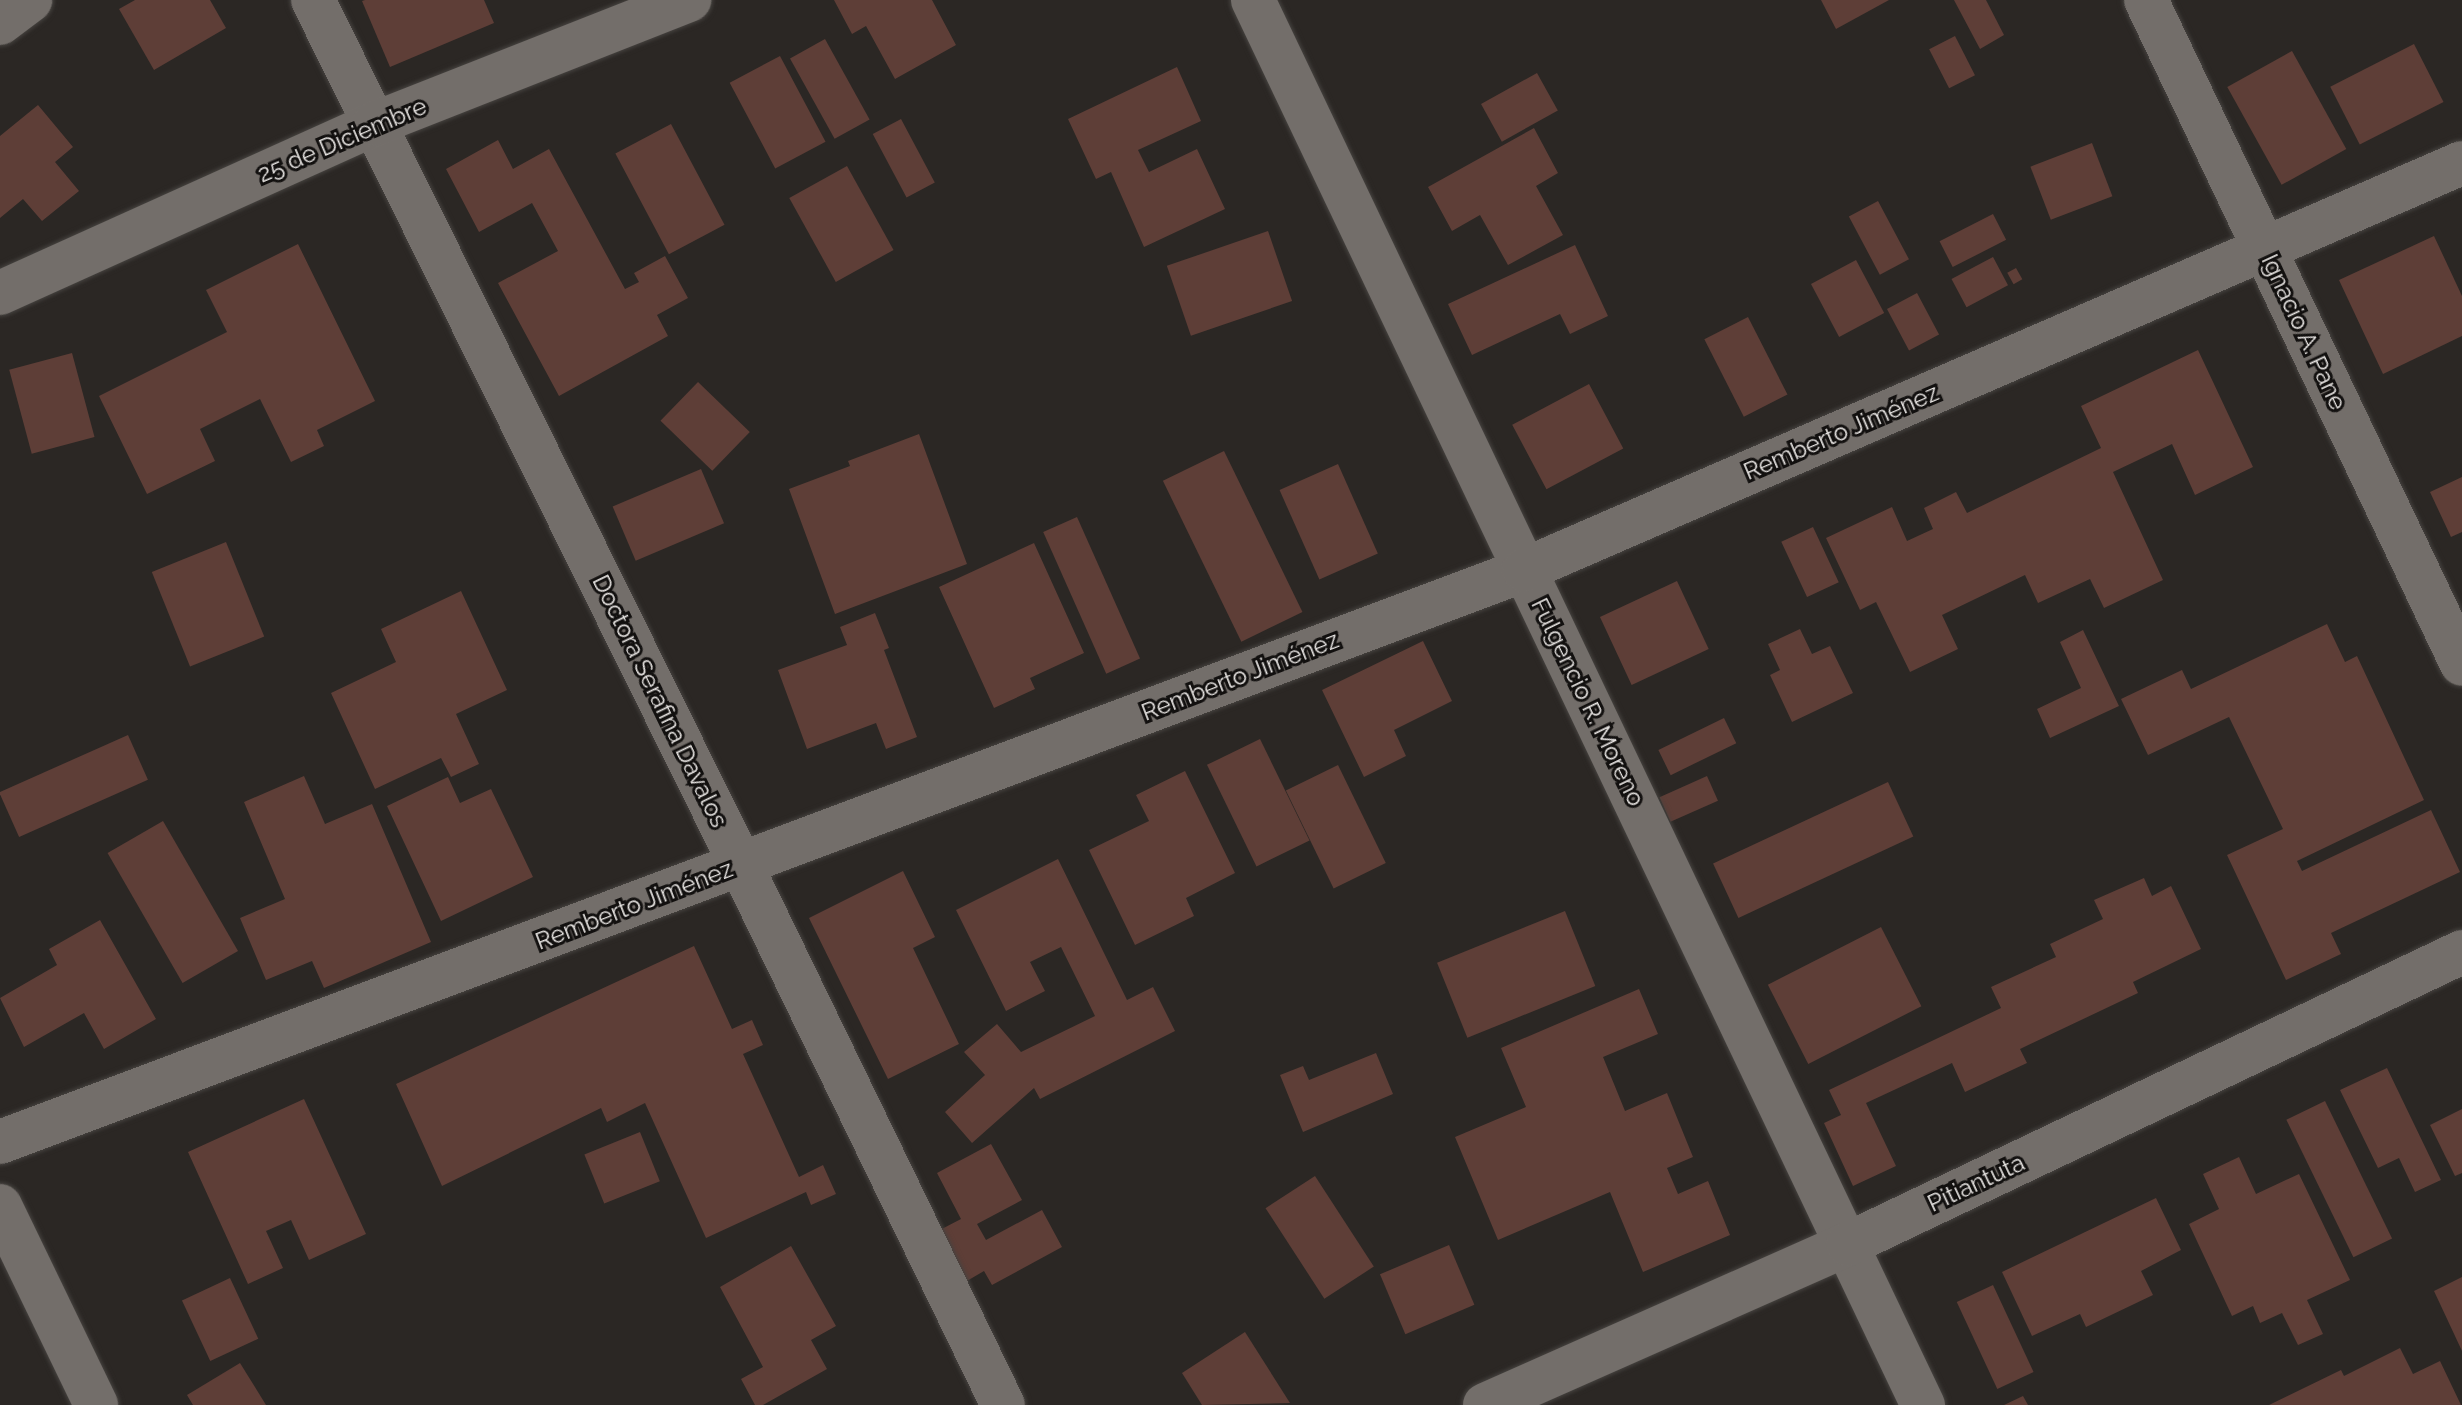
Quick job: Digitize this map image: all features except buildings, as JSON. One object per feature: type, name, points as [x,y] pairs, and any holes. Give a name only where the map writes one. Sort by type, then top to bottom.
[{"type":"street","points":[[0,23],[30,0]]},
{"type":"street","name":"Doctora Serafina Davalos","points":[[313,0],[741,865],[1003,1405]]},
{"type":"street","name":"25 de Diciembre","points":[[0,293],[374,124],[689,0]]},
{"type":"street","name":"Fulgencio R. Moreno","points":[[1253,0],[1923,1405]]},
{"type":"street","name":"Ignacio A. Pane","points":[[2146,0],[2462,664]]},
{"type":"street","name":"Remberto Jiménez","points":[[0,1142],[1524,570],[2462,163]]},
{"type":"street","name":"Pitiantuta","points":[[1485,1405],[1848,1244],[2462,952]]},
{"type":"street","points":[[0,1206],[96,1405]]}]
